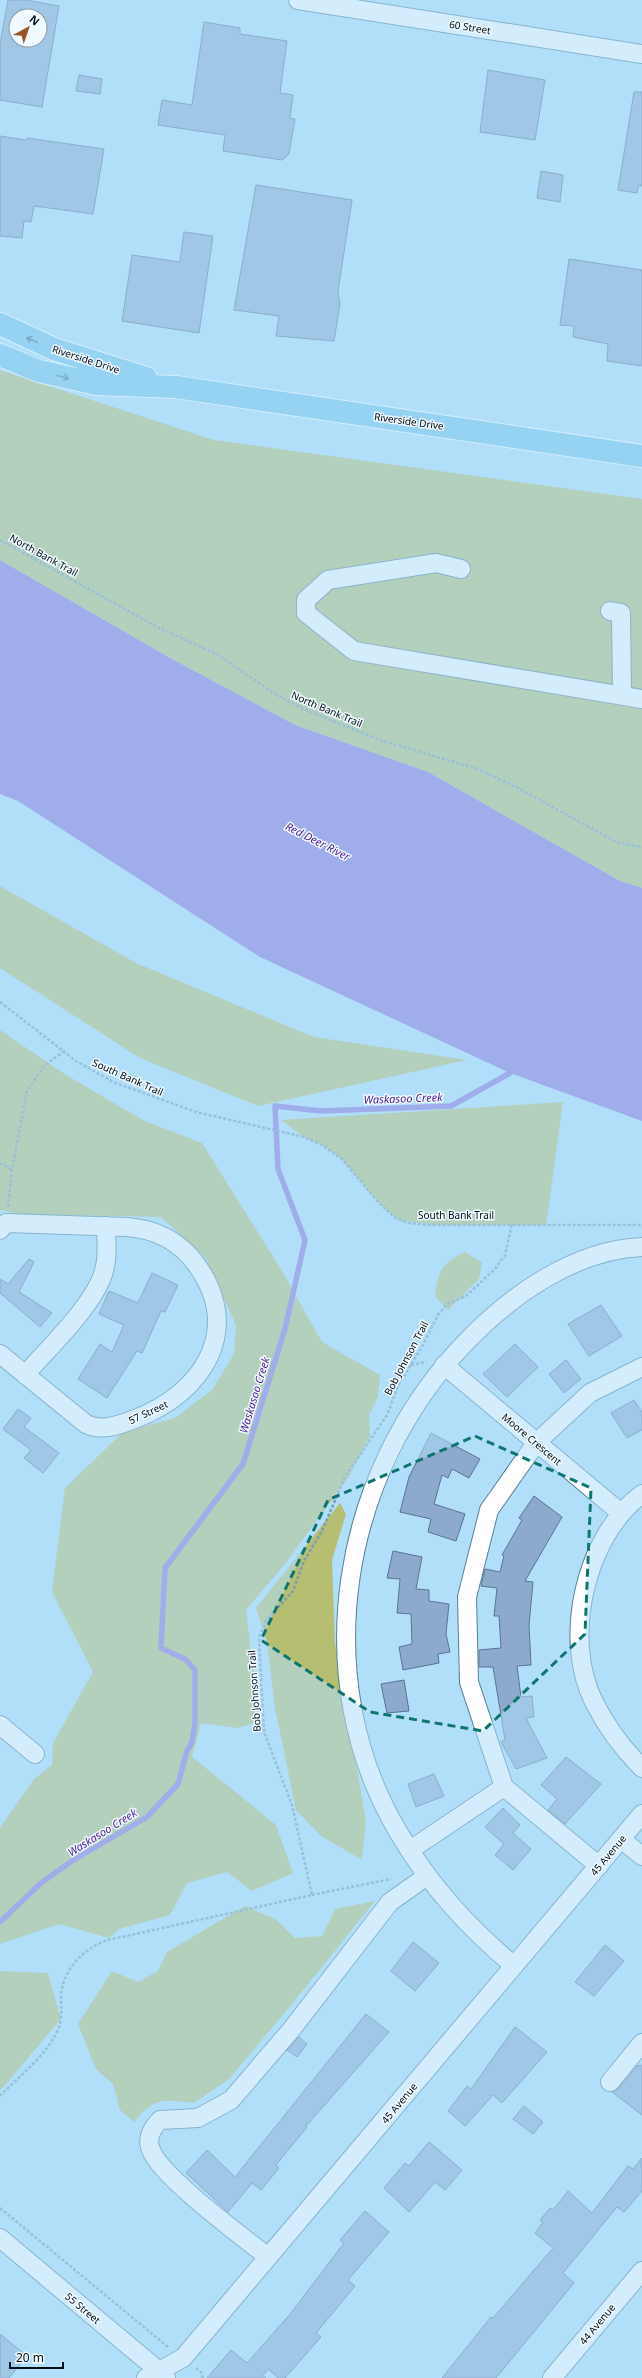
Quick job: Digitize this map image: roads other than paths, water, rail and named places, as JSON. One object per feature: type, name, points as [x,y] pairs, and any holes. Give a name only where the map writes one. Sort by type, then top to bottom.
[{"type":"main road","name":"Riverside Drive","points":[[0,324],[54,349],[176,386]]},
{"type":"main road","name":"Riverside Drive","points":[[0,355],[39,371],[85,382],[176,386],[642,456]]},
{"type":"street","name":"60 Street","points":[[298,0],[642,54]]},
{"type":"street","points":[[461,569],[436,563],[328,580],[306,600],[306,613],[354,651],[622,694],[642,699]]},
{"type":"street","points":[[610,611],[621,613],[622,694]]},
{"type":"street","name":"57 Street","points":[[0,1354],[86,1424],[102,1429],[130,1421],[165,1406],[187,1389],[203,1368],[212,1347],[217,1325],[212,1296],[202,1273],[183,1250],[157,1232],[144,1228],[106,1226],[3,1226]]},
{"type":"street","points":[[25,1374],[86,1304],[97,1288],[106,1266],[106,1226]]},
{"type":"street","points":[[514,1966],[460,1917],[425,1874],[381,1798],[359,1734],[346,1651],[348,1607],[354,1552],[362,1520],[382,1465],[415,1404],[444,1365],[490,1319],[540,1282],[572,1264],[600,1252],[642,1247]]},
{"type":"street","name":"Moore Crescent","points":[[444,1365],[621,1513]]},
{"type":"street","points":[[599,1866],[504,1786],[469,1682],[468,1596],[489,1510],[536,1443],[590,1393],[642,1367]]},
{"type":"street","points":[[642,1494],[621,1513],[602,1544],[590,1571],[582,1600],[581,1653],[593,1701],[621,1746],[642,1768]]},
{"type":"street","points":[[0,1725],[35,1754]]},
{"type":"street","points":[[410,1850],[504,1786]]},
{"type":"street","name":"45 Avenue","points":[[157,2376],[183,2358],[642,1814]]},
{"type":"street","points":[[621,1839],[642,1856]]},
{"type":"street","points":[[268,2258],[168,2175],[150,2150],[149,2136],[160,2120],[198,2118],[231,2100],[291,2030],[390,1902],[425,1874]]},
{"type":"street","points":[[610,2082],[642,2043]]},
{"type":"street","name":"55 Street","points":[[0,2238],[157,2376]]},
{"type":"street","name":"44 Avenue","points":[[552,2378],[642,2271]]},
{"type":"water","name":"Red Deer River","points":[[0,560],[170,658],[295,725],[428,772],[620,881],[642,888],[642,1121],[510,1073],[260,957],[18,801],[0,794]]},
{"type":"waterway","name":"Waskasoo Creek","points":[[0,1922],[41,1883],[72,1861],[147,1817],[178,1784],[187,1751],[192,1742],[195,1723],[195,1670],[185,1659],[161,1648],[165,1568],[243,1464],[285,1329],[305,1240],[278,1169],[275,1106],[321,1111],[451,1106],[510,1073],[513,1067]]}]
